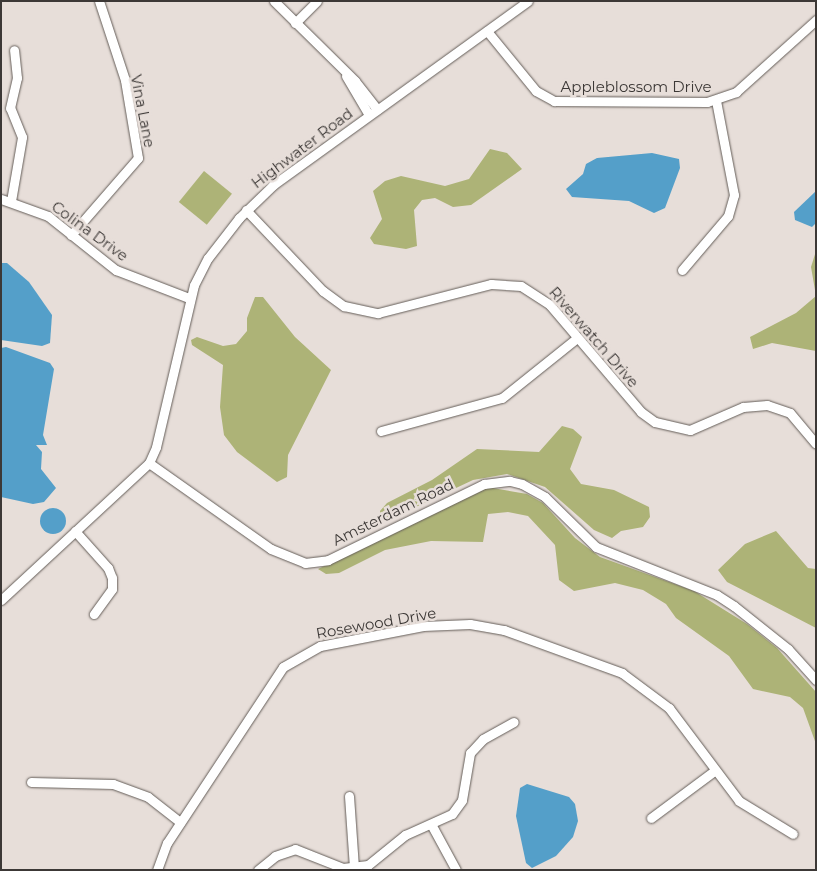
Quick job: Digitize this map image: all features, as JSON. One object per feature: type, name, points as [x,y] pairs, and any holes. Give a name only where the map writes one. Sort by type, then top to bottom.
[{"type":"street","name":"Vina Lane","points":[[71,235],[138,158],[125,80],[99,1]]},
{"type":"street","points":[[274,1],[346,76],[369,114]]},
{"type":"street","points":[[295,23],[318,1]]},
{"type":"street","name":"Highwater Road","points":[[148,463],[156,447],[190,298],[208,258],[246,210],[273,185],[528,1]]},
{"type":"street","name":"Appleblossom Drive","points":[[487,31],[525,80],[554,101],[716,101],[736,92],[814,25]]},
{"type":"street","points":[[11,201],[22,137],[10,108],[17,78],[14,50]]},
{"type":"street","points":[[346,76],[355,81],[377,109]]},
{"type":"street","points":[[682,270],[728,216],[734,195],[716,101]]},
{"type":"street","name":"Colina Drive","points":[[1,199],[43,213],[116,270],[190,298]]},
{"type":"street","name":"Riverwatch Drive","points":[[246,210],[323,291],[353,309],[386,312],[491,284],[511,284],[539,294],[641,412],[662,426],[698,428],[744,407],[767,405],[790,413],[816,444]]},
{"type":"street","points":[[381,431],[502,398],[578,338]]},
{"type":"street","points":[[1,600],[148,463]]},
{"type":"street","name":"Amsterdam Road","points":[[148,463],[270,549],[305,563],[328,560],[484,484],[502,481],[522,484],[545,497],[584,538],[602,551],[701,588],[734,606],[788,649],[816,680]]},
{"type":"street","points":[[75,531],[108,568],[112,578],[112,589],[94,614]]},
{"type":"street","name":"Rosewood Drive","points":[[157,870],[180,822],[283,667],[320,646],[423,626],[459,624],[497,628],[622,674],[669,708],[714,771],[743,804],[793,834]]},
{"type":"street","points":[[258,870],[280,852],[299,849],[343,868],[368,865],[405,835],[430,824],[459,806],[464,794],[465,764],[474,747],[514,722]]},
{"type":"street","points":[[651,818],[714,771]]},
{"type":"street","points":[[31,782],[113,784],[148,796],[180,822]]},
{"type":"street","points":[[349,796],[354,868]]},
{"type":"street","points":[[430,824],[456,870]]},
{"type":"green space","points":[[490,149],[507,153],[522,169],[471,205],[453,207],[435,198],[422,200],[414,210],[417,246],[406,249],[374,244],[370,238],[382,219],[373,191],[385,181],[401,176],[445,186],[469,179]]},
{"type":"green space","points":[[204,171],[232,194],[207,225],[179,202]]},
{"type":"green space","points":[[816,251],[816,296],[811,267]]},
{"type":"green space","points":[[816,296],[816,351],[772,343],[753,349],[750,337],[796,313]]},
{"type":"green space","points":[[255,297],[263,297],[295,337],[331,370],[288,455],[287,477],[277,482],[237,452],[224,435],[220,407],[223,365],[192,345],[191,340],[197,337],[223,346],[236,344],[247,331],[247,318]]},
{"type":"green space","points":[[562,426],[573,429],[582,437],[570,469],[581,484],[614,490],[649,507],[650,517],[643,527],[621,531],[612,538],[594,530],[545,487],[507,474],[473,480],[384,522],[381,520],[380,511],[387,503],[432,480],[477,449],[539,452]]},
{"type":"green space","points":[[487,487],[527,494],[543,503],[575,538],[600,557],[694,591],[747,624],[777,648],[816,692],[816,744],[803,708],[790,697],[753,689],[729,656],[676,618],[666,604],[643,590],[615,583],[574,591],[559,580],[555,545],[528,516],[508,512],[488,514],[483,542],[431,541],[385,550],[339,573],[326,574],[318,569]]},
{"type":"green space","points":[[776,531],[808,568],[816,569],[816,628],[727,582],[718,570],[745,544]]},
{"type":"water","points":[[652,153],[679,159],[680,168],[665,208],[654,213],[629,201],[572,197],[566,189],[583,174],[586,164],[597,158]]},
{"type":"water","points":[[816,191],[816,223],[812,227],[795,220],[794,212]]},
{"type":"water","points":[[1,263],[7,263],[29,282],[52,315],[50,343],[42,346],[1,340]]},
{"type":"water","points":[[6,347],[50,363],[54,369],[43,435],[47,445],[36,445],[42,452],[41,469],[56,488],[44,502],[33,504],[1,497],[1,348]]},
{"type":"water","points":[[53,508],[62,512],[66,521],[62,530],[53,534],[44,530],[40,521],[44,512]]},
{"type":"water","points":[[527,784],[569,797],[575,804],[578,821],[573,837],[556,856],[532,868],[526,863],[516,816],[520,788]]}]
